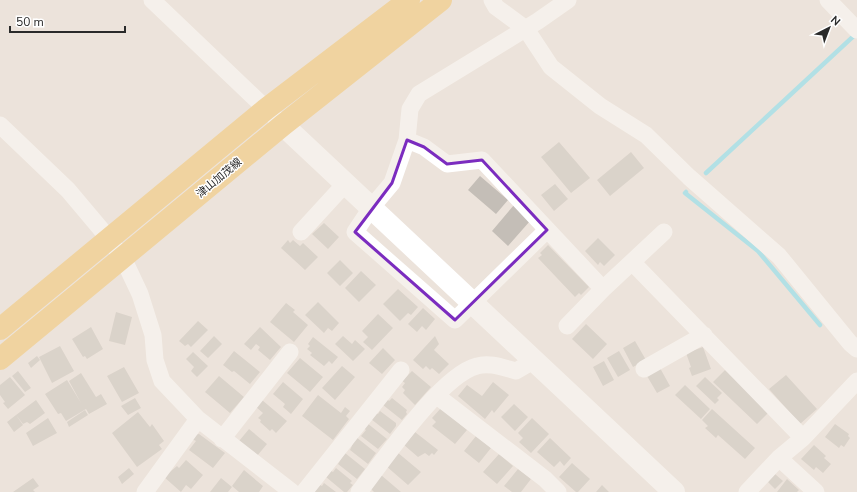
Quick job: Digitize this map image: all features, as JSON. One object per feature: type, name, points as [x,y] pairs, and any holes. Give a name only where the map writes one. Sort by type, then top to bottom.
[{"type":"main road","points":[[0,329],[266,109],[409,0]]},
{"type":"main road","name":"津山加茂線","points":[[0,360],[283,125],[440,0]]},
{"type":"street","points":[[152,0],[345,184],[674,492]]},
{"type":"street","points":[[492,0],[496,7],[526,29],[552,67],[600,106],[646,135],[689,176],[779,256],[850,343],[857,349]]},
{"type":"street","points":[[547,230],[455,320],[355,232],[371,208],[392,183],[406,140],[410,108],[419,94],[526,29],[568,0]]},
{"type":"street","points":[[828,0],[857,30]]},
{"type":"street","points":[[0,125],[68,190],[109,238],[123,258],[140,294],[153,335],[155,360],[162,381],[198,419],[284,490]]},
{"type":"street","points":[[406,140],[424,147],[448,164],[482,160],[603,289]]},
{"type":"street","points":[[301,232],[345,184]]},
{"type":"street","points":[[567,326],[603,289],[633,263],[664,232]]},
{"type":"street","points":[[633,263],[803,438]]},
{"type":"street","points":[[644,369],[704,335]]},
{"type":"street","points":[[222,439],[290,352]]},
{"type":"street","points":[[359,492],[402,436],[449,382],[460,374],[479,365],[489,365],[516,371],[528,364]]},
{"type":"street","points":[[304,492],[401,370]]},
{"type":"street","points":[[747,492],[779,458],[803,438],[857,381]]},
{"type":"street","points":[[437,396],[540,475],[558,492]]},
{"type":"street","points":[[145,492],[198,419]]},
{"type":"street","points":[[779,458],[816,492]]},
{"type":"highlighted area","points":[[407,140],[424,147],[447,164],[482,160],[547,230],[455,320],[355,232],[392,183]]},
{"type":"building","points":[[559,142],[590,178],[571,193],[541,157]]},
{"type":"building","points":[[631,152],[644,168],[610,196],[597,180]]},
{"type":"building","points":[[480,176],[508,200],[496,214],[468,190]]},
{"type":"building","points":[[555,184],[568,199],[554,211],[541,195]]},
{"type":"building","points":[[514,205],[530,221],[508,246],[492,231]]},
{"type":"building","points":[[324,223],[339,237],[328,249],[312,234]]},
{"type":"building","points":[[598,238],[615,255],[604,266],[600,262],[598,265],[585,251]]},
{"type":"building","points":[[288,240],[290,243],[293,240],[300,246],[303,243],[318,257],[305,270],[281,248]]},
{"type":"building","points":[[548,245],[589,287],[581,295],[579,293],[575,297],[538,258],[542,255],[540,253]]},
{"type":"building","points":[[340,260],[353,273],[340,286],[327,273]]},
{"type":"building","points":[[361,271],[376,285],[359,302],[345,288]]},
{"type":"building","points":[[398,289],[418,307],[411,315],[408,313],[400,321],[383,304]]},
{"type":"building","points":[[318,302],[339,323],[332,331],[328,328],[324,333],[305,315]]},
{"type":"building","points":[[286,303],[295,310],[293,312],[308,325],[294,342],[270,322]]},
{"type":"building","points":[[423,308],[435,319],[426,330],[422,326],[417,332],[408,324]]},
{"type":"building","points":[[116,312],[132,317],[125,345],[109,341]]},
{"type":"building","points":[[378,314],[393,328],[372,350],[363,342],[368,337],[362,331]]},
{"type":"building","points":[[198,321],[208,330],[191,347],[188,344],[185,346],[179,341]]},
{"type":"building","points":[[586,324],[607,344],[593,359],[572,339]]},
{"type":"building","points":[[91,327],[103,349],[87,359],[85,356],[83,357],[72,339]]},
{"type":"building","points":[[260,327],[281,347],[270,360],[258,350],[260,347],[256,344],[251,350],[244,344]]},
{"type":"building","points":[[214,336],[222,344],[208,358],[200,351]]},
{"type":"building","points":[[343,336],[352,344],[355,340],[365,349],[353,361],[335,344]]},
{"type":"building","points":[[435,336],[439,344],[434,350],[449,364],[439,374],[432,368],[430,370],[426,366],[423,369],[413,360]]},
{"type":"building","points":[[313,337],[338,357],[332,364],[329,361],[324,366],[310,355],[312,353],[307,349],[310,346],[308,344]]},
{"type":"building","points":[[635,341],[646,360],[633,367],[623,348]]},
{"type":"building","points":[[60,346],[74,371],[52,383],[39,357]]},
{"type":"building","points":[[703,347],[711,369],[692,376],[689,368],[691,367],[686,353]]},
{"type":"building","points":[[383,348],[395,360],[382,374],[369,363]]},
{"type":"building","points":[[234,351],[260,372],[250,384],[234,371],[232,372],[223,365]]},
{"type":"building","points":[[619,351],[630,370],[618,377],[607,358]]},
{"type":"building","points":[[193,352],[208,366],[197,377],[191,371],[194,367],[186,359]]},
{"type":"building","points":[[37,356],[40,360],[31,368],[28,363]]},
{"type":"building","points":[[300,358],[323,377],[310,392],[287,373]]},
{"type":"building","points":[[604,361],[614,380],[603,386],[593,367]]},
{"type":"building","points":[[342,366],[355,377],[335,400],[322,388]]},
{"type":"building","points":[[124,367],[139,393],[122,402],[107,376]]},
{"type":"building","points":[[660,368],[670,386],[657,393],[647,376]]},
{"type":"building","points":[[725,370],[769,412],[757,424],[713,382]]},
{"type":"building","points":[[18,371],[31,388],[25,392],[12,376]]},
{"type":"building","points":[[412,371],[431,387],[415,405],[403,393],[405,390],[402,387],[405,383],[402,381]]},
{"type":"building","points":[[81,373],[96,397],[101,394],[107,404],[89,414],[86,409],[66,421],[61,413],[58,414],[45,394],[67,380],[81,403],[69,381]]},
{"type":"building","points":[[786,375],[817,409],[800,424],[769,389]]},
{"type":"building","points":[[219,376],[244,397],[230,413],[205,392]]},
{"type":"building","points":[[10,377],[25,395],[8,409],[3,403],[5,402],[0,395],[0,385]]},
{"type":"building","points":[[705,377],[722,393],[717,398],[719,400],[715,404],[696,386]]},
{"type":"building","points":[[283,382],[303,399],[291,414],[283,407],[285,404],[273,394]]},
{"type":"building","points":[[493,382],[509,395],[494,413],[492,410],[485,419],[458,396],[467,385],[482,396]]},
{"type":"building","points":[[685,385],[710,409],[701,419],[675,395]]},
{"type":"building","points":[[318,395],[341,413],[345,407],[350,411],[346,416],[349,419],[333,440],[302,416]]},
{"type":"building","points":[[135,398],[141,408],[128,415],[121,406]]},
{"type":"building","points":[[392,398],[407,410],[407,414],[402,420],[383,405],[387,399],[389,401]]},
{"type":"building","points":[[36,400],[45,413],[30,424],[27,422],[23,424],[16,415]]},
{"type":"building","points":[[262,400],[287,421],[276,433],[272,429],[270,431],[260,422],[261,420],[258,418],[263,413],[256,407]]},
{"type":"building","points":[[514,404],[528,417],[515,431],[501,417]]},
{"type":"building","points":[[441,408],[467,430],[455,444],[432,426],[436,422],[432,418]]},
{"type":"building","points":[[712,409],[755,448],[745,459],[718,435],[716,438],[705,428],[708,426],[702,420]]},
{"type":"building","points":[[85,410],[88,415],[69,427],[67,422]]},
{"type":"building","points":[[380,411],[396,423],[396,426],[390,434],[371,419]]},
{"type":"building","points":[[138,412],[150,427],[152,424],[164,441],[159,445],[162,449],[137,467],[112,433]]},
{"type":"building","points":[[16,415],[23,425],[14,432],[7,422]]},
{"type":"building","points":[[48,418],[57,433],[33,446],[26,433]]},
{"type":"building","points":[[532,418],[549,434],[531,453],[519,442],[523,438],[518,433]]},
{"type":"building","points":[[367,423],[387,439],[378,449],[361,436],[366,430],[363,428]]},
{"type":"building","points":[[835,424],[849,434],[848,436],[850,438],[844,447],[841,445],[839,448],[825,437]]},
{"type":"building","points":[[249,429],[267,444],[257,456],[239,441]]},
{"type":"building","points":[[415,432],[438,450],[434,455],[432,453],[429,456],[425,453],[418,457],[404,445]]},
{"type":"building","points":[[199,434],[225,453],[213,468],[189,450],[196,441],[192,439],[194,435]]},
{"type":"building","points":[[476,436],[491,448],[479,463],[464,451]]},
{"type":"building","points":[[356,437],[376,453],[368,464],[350,450]]},
{"type":"building","points":[[550,438],[571,458],[564,466],[560,461],[554,467],[537,452]]},
{"type":"building","points":[[814,445],[826,456],[824,458],[831,464],[823,473],[816,467],[814,470],[801,459]]},
{"type":"building","points":[[397,452],[421,472],[408,485],[386,466]]},
{"type":"building","points":[[345,453],[365,469],[357,479],[338,464]]},
{"type":"building","points":[[499,454],[513,466],[497,484],[483,472]]},
{"type":"building","points":[[186,460],[203,475],[191,489],[186,485],[181,492],[164,477],[177,466],[179,468]]},
{"type":"building","points":[[572,463],[590,479],[578,492],[576,492],[559,477]]},
{"type":"building","points":[[129,468],[134,474],[122,484],[118,477]]},
{"type":"building","points":[[336,468],[352,481],[350,483],[353,485],[347,492],[344,492],[326,477]]},
{"type":"building","points":[[518,469],[531,479],[521,492],[512,492],[504,486]]},
{"type":"building","points":[[244,470],[263,486],[259,492],[239,492],[232,486]]},
{"type":"building","points":[[775,474],[783,481],[775,489],[768,482]]},
{"type":"building","points":[[381,475],[401,492],[374,492],[370,488]]},
{"type":"building","points":[[33,478],[39,486],[33,490],[35,492],[13,492]]},
{"type":"building","points":[[221,478],[232,487],[228,492],[210,492]]},
{"type":"building","points":[[787,479],[799,490],[797,492],[777,492]]},
{"type":"building","points":[[324,483],[336,492],[314,492]]},
{"type":"building","points":[[602,485],[609,492],[596,492]]},
{"type":"waterway","points":[[706,173],[857,33]]},
{"type":"waterway","points":[[686,192],[685,193],[758,251],[820,325]]}]
